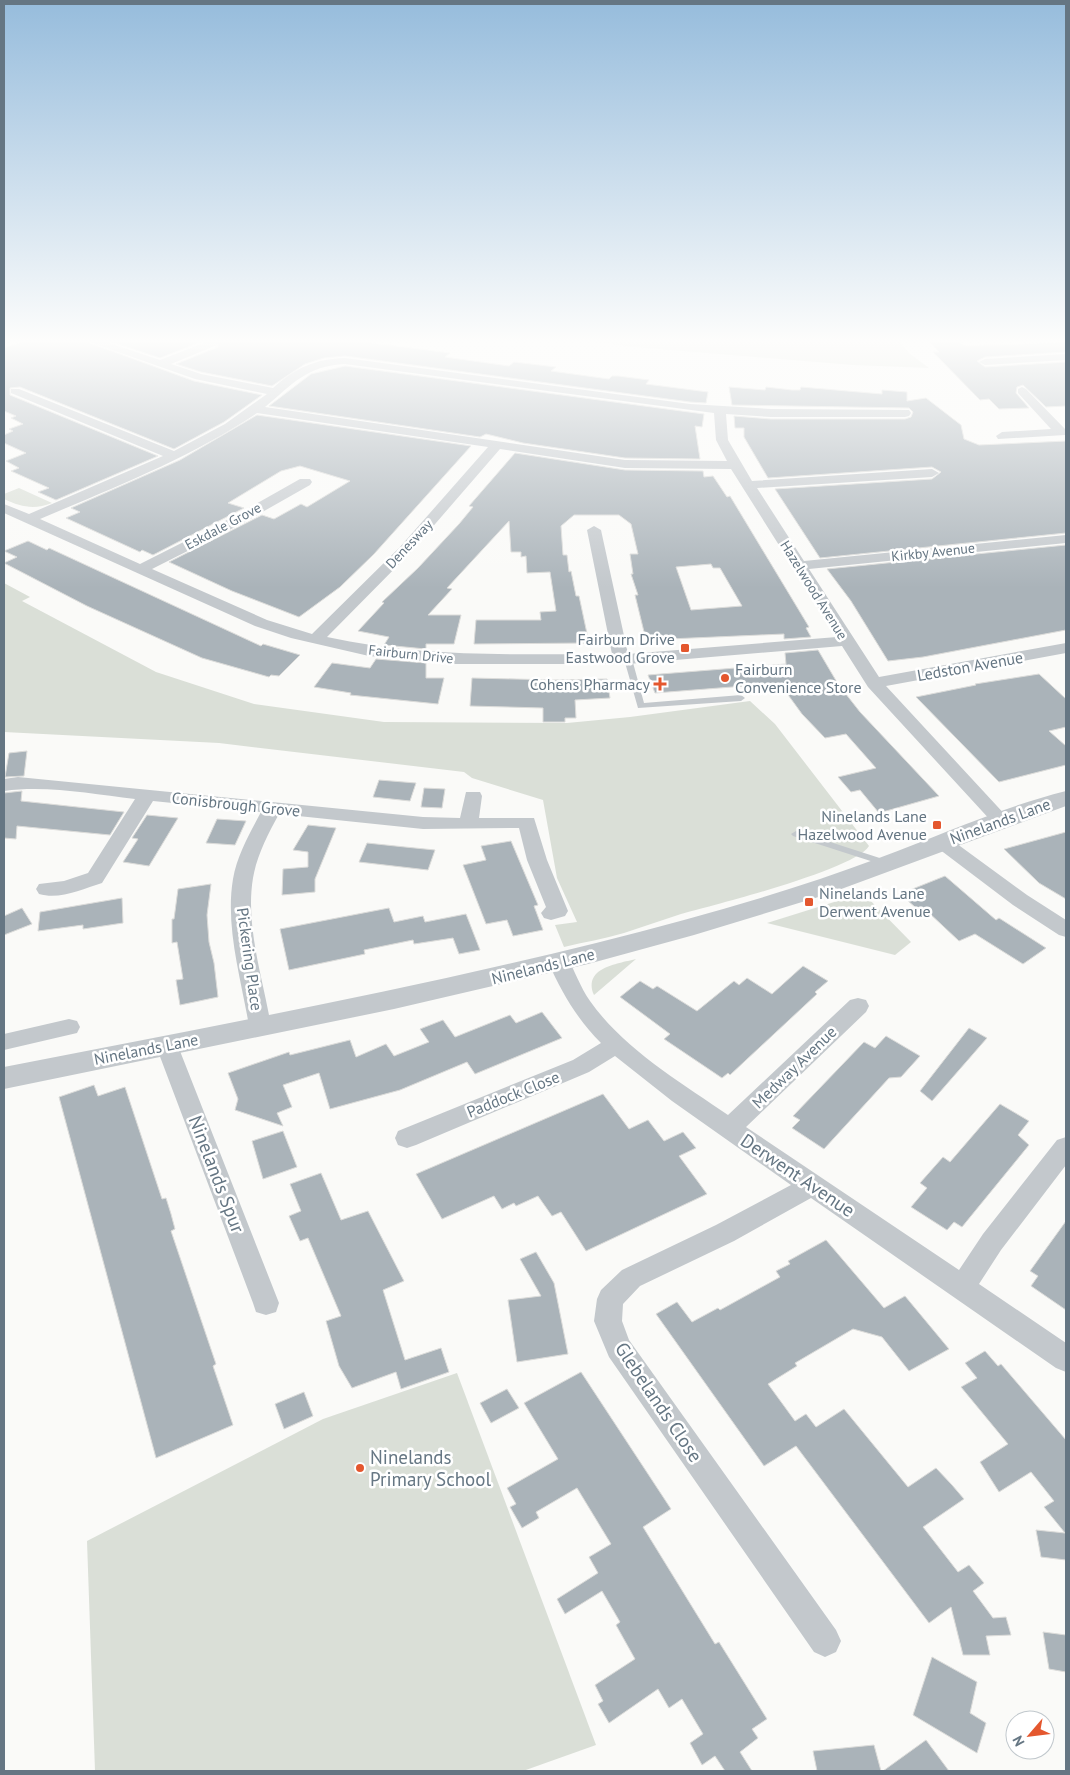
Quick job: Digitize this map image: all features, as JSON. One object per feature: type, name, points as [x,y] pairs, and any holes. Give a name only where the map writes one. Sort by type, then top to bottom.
[{"type":"street","points":[[90,422],[174,456]]},
{"type":"street","points":[[29,519],[174,456],[216,435],[236,422]]},
{"type":"street","points":[[346,422],[625,464],[677,466],[735,465]]},
{"type":"street","name":"Hazelwood Avenue","points":[[721,422],[722,440],[735,465],[874,683],[1000,819]]},
{"type":"street","points":[[1002,436],[1061,432],[1053,422]]},
{"type":"street","name":"Denesway","points":[[316,639],[406,550],[497,445]]},
{"type":"street","points":[[748,486],[932,473]]},
{"type":"street","name":"Eskdale Grove","points":[[141,569],[238,520],[305,482]]},
{"type":"street","name":"Fairburn Drive","points":[[4,508],[261,623],[316,639],[369,651],[426,657],[625,659],[845,640]]},
{"type":"street","points":[[594,530],[625,659]]},
{"type":"street","name":"Kirkby Avenue","points":[[799,566],[1066,539]]},
{"type":"street","name":"Ledston Avenue","points":[[874,683],[1066,648]]},
{"type":"street","name":"Conisbrough Grove","points":[[4,785],[18,783],[55,785],[423,823],[527,822],[537,860],[558,912],[551,913]]},
{"type":"street","points":[[46,889],[65,888],[95,878],[147,795]]},
{"type":"street","points":[[469,824],[473,796]]},
{"type":"street","name":"Ninelands Lane","points":[[4,1078],[167,1046],[559,962],[783,900],[1000,819],[1066,798]]},
{"type":"street","name":"Pickering Place","points":[[260,1026],[240,908],[243,878],[253,844],[273,807]]},
{"type":"street","points":[[942,842],[1020,900],[1066,930]]},
{"type":"street","name":"Derwent Avenue","points":[[559,962],[583,1008],[617,1044],[644,1067],[811,1186],[963,1286],[1066,1359]]},
{"type":"street","name":"Medway Avenue","points":[[730,1128],[858,1006]]},
{"type":"street","points":[[4,1042],[69,1027]]},
{"type":"street","name":"Paddock Close","points":[[407,1138],[582,1066],[617,1044]]},
{"type":"street","name":"Ninelands Spur","points":[[167,1046],[266,1303]]},
{"type":"street","points":[[963,1286],[992,1242],[1066,1148]]},
{"type":"street","name":"Glebelands Close","points":[[811,1186],[725,1232],[631,1278],[610,1298],[608,1321],[619,1348],[825,1641]]},
{"type":"lane","points":[[625,659],[641,706],[741,698]]},
{"type":"lane","points":[[796,834],[886,863]]},
{"type":"shaded area","points":[[19,488],[52,503],[28,507],[4,499],[4,494]]},
{"type":"shaded area","points":[[4,583],[30,597],[22,601],[156,672],[254,704],[384,722],[567,723],[630,717],[750,701],[775,724],[869,846],[858,855],[838,865],[782,886],[681,914],[616,935],[564,947],[555,925],[577,922],[557,878],[543,800],[472,778],[464,772],[219,743],[4,732]]},
{"type":"shaded area","points":[[863,893],[911,942],[895,955],[767,923]]},
{"type":"shaded area","points":[[636,959],[594,995],[592,986],[593,979],[597,973],[611,965]]},
{"type":"shaded area","name":"Ninelands Primary School","points":[[457,1373],[596,1745],[523,1771],[95,1771],[87,1541],[323,1419]]},
{"type":"building","points":[[19,422],[75,422],[158,456],[56,500],[38,492],[49,488],[11,471],[19,468],[6,461],[26,453],[4,443],[4,435],[13,431],[9,429],[23,424]]},
{"type":"building","points":[[107,422],[224,422],[174,449]]},
{"type":"building","points":[[245,422],[304,422],[471,446],[374,554],[340,587],[299,617],[232,591],[169,562],[262,515],[274,519],[301,504],[307,507],[350,481],[300,466],[281,471],[228,503],[244,508],[153,555],[142,550],[140,552],[66,518],[80,512],[71,508],[180,460]]},
{"type":"building","points":[[377,422],[703,422],[702,427],[695,426],[700,459],[625,458],[523,443],[486,434],[480,437]]},
{"type":"building","points":[[734,422],[957,422],[961,425],[964,439],[979,445],[1066,441],[1066,533],[820,558],[775,489],[932,479],[941,472],[932,467],[768,478],[744,437],[744,428],[735,428]]},
{"type":"building","points":[[515,453],[625,470],[703,471],[704,477],[713,476],[727,497],[730,496],[809,627],[806,628],[811,637],[784,639],[784,634],[646,640],[635,595],[638,595],[631,574],[633,574],[630,554],[638,554],[631,524],[619,515],[574,515],[561,526],[563,555],[567,555],[569,572],[571,571],[576,596],[579,596],[589,643],[474,644],[476,620],[541,620],[540,612],[556,611],[550,572],[527,573],[526,556],[521,557],[521,552],[511,552],[509,521],[447,588],[452,589],[428,615],[461,615],[454,644],[426,644],[426,649],[384,645],[389,637],[358,631],[384,603],[382,602],[418,568],[459,524],[473,507],[469,506]],"holes":[[[711,564],[713,568],[720,568],[742,606],[691,610],[676,567]]]},
{"type":"building","points":[[28,541],[47,550],[49,548],[261,646],[263,644],[300,655],[279,676],[271,675],[269,677],[202,658],[87,606],[4,563],[17,557],[4,551]]},
{"type":"building","points":[[1066,545],[1066,630],[923,657],[888,661],[851,601],[827,569]]},
{"type":"building","points":[[818,650],[838,684],[860,712],[939,796],[879,813],[860,790],[851,792],[838,777],[876,768],[846,734],[825,738],[802,714],[786,692],[778,693],[771,684],[655,693],[648,675],[786,664],[785,653]]},
{"type":"building","points":[[376,659],[426,663],[426,678],[444,678],[438,704],[350,695],[351,693],[314,687],[332,663],[370,668]]},
{"type":"building","points":[[1039,674],[1066,699],[1066,727],[1049,731],[1066,746],[1066,765],[999,782],[916,697],[975,684]]},
{"type":"building","points":[[472,678],[607,679],[610,698],[575,700],[576,718],[565,718],[565,722],[543,722],[543,708],[470,706]]},
{"type":"building","points":[[27,751],[24,776],[5,777],[9,753]]},
{"type":"building","points":[[379,780],[416,783],[410,801],[373,797]]},
{"type":"building","points":[[424,788],[445,789],[442,808],[421,807]]},
{"type":"building","points":[[22,791],[21,801],[124,812],[110,835],[17,826],[16,839],[4,838],[4,793]]},
{"type":"building","points":[[147,815],[178,818],[149,866],[123,862],[138,839],[132,838]]},
{"type":"building","points":[[217,819],[246,821],[235,845],[206,843]]},
{"type":"building","points":[[308,825],[336,828],[315,879],[315,892],[282,895],[283,869],[308,867],[308,852],[293,850]]},
{"type":"building","points":[[1066,832],[1066,899],[1039,883],[1004,849]]},
{"type":"building","points":[[511,841],[538,905],[534,906],[543,930],[513,936],[507,920],[486,924],[463,865],[486,860],[481,846]]},
{"type":"building","points":[[367,843],[435,850],[428,870],[359,862]]},
{"type":"building","points":[[945,876],[996,920],[999,918],[1046,948],[1023,964],[975,934],[959,941],[927,911],[922,913],[900,894]]},
{"type":"building","points":[[211,884],[207,915],[209,942],[214,963],[218,997],[180,1005],[176,980],[183,979],[177,942],[172,943],[172,919],[174,919],[178,889]]},
{"type":"building","points":[[122,898],[123,923],[83,929],[83,925],[38,931],[40,912]]},
{"type":"building","points":[[22,908],[32,924],[4,935],[4,916]]},
{"type":"building","points":[[389,908],[394,922],[423,916],[425,922],[466,914],[480,950],[459,954],[453,938],[414,944],[413,940],[364,950],[365,954],[289,970],[280,929]]},
{"type":"building","points":[[803,966],[828,981],[815,992],[817,994],[730,1075],[728,1073],[722,1078],[664,1039],[670,1034],[620,997],[640,981],[653,989],[657,986],[697,1011],[734,981],[739,985],[747,978],[772,994]]},
{"type":"building","points":[[542,1012],[562,1038],[475,1074],[467,1062],[400,1090],[330,1109],[319,1073],[283,1085],[292,1107],[277,1113],[283,1126],[235,1110],[238,1099],[228,1073],[289,1052],[290,1055],[350,1040],[356,1057],[386,1044],[394,1056],[429,1042],[420,1029],[443,1020],[455,1037],[510,1015],[516,1023]]},
{"type":"building","points":[[969,1028],[987,1038],[932,1101],[920,1091]]},
{"type":"building","points":[[886,1036],[920,1056],[901,1077],[889,1078],[824,1149],[792,1128],[800,1120],[793,1116],[864,1042],[875,1048]]},
{"type":"building","points":[[94,1085],[98,1096],[125,1087],[162,1199],[166,1198],[175,1229],[171,1231],[216,1364],[213,1366],[233,1425],[156,1458],[59,1097]]},
{"type":"building","points":[[603,1094],[629,1129],[648,1120],[664,1141],[683,1132],[696,1148],[679,1156],[707,1194],[586,1251],[561,1212],[552,1216],[538,1196],[516,1206],[514,1203],[502,1209],[494,1196],[442,1219],[416,1174]]},
{"type":"building","points":[[1000,1104],[1029,1121],[1018,1135],[1029,1145],[962,1227],[954,1222],[947,1230],[911,1207],[927,1188],[920,1183],[943,1157],[950,1162]]},
{"type":"building","points":[[283,1131],[297,1167],[263,1179],[252,1141]]},
{"type":"building","points":[[321,1173],[341,1220],[368,1211],[404,1281],[383,1290],[405,1360],[441,1348],[449,1372],[401,1389],[396,1372],[352,1388],[339,1366],[326,1321],[341,1316],[308,1238],[300,1241],[289,1216],[301,1211],[290,1184]]},
{"type":"building","points":[[1066,1221],[1066,1310],[1031,1286],[1038,1276],[1030,1271]]},
{"type":"building","points":[[826,1240],[884,1308],[905,1296],[949,1349],[909,1371],[882,1337],[853,1329],[795,1363],[797,1366],[768,1384],[795,1421],[806,1414],[816,1427],[844,1409],[908,1487],[936,1468],[964,1499],[923,1527],[958,1572],[969,1565],[984,1583],[973,1591],[993,1618],[1006,1617],[1011,1635],[986,1636],[990,1655],[963,1655],[951,1607],[929,1623],[796,1446],[764,1466],[656,1314],[677,1302],[692,1322],[718,1308],[720,1310],[780,1277],[776,1271],[790,1264],[788,1261]]},
{"type":"building","points":[[536,1252],[554,1283],[568,1354],[517,1362],[508,1300],[541,1296],[520,1259]]},
{"type":"building","points":[[985,1351],[998,1366],[1001,1364],[1066,1440],[1066,1560],[1041,1557],[1036,1530],[1065,1533],[1044,1507],[1054,1501],[1031,1472],[999,1492],[980,1462],[1008,1444],[961,1387],[977,1378],[965,1363]]},
{"type":"building","points":[[581,1372],[671,1509],[643,1527],[715,1644],[719,1642],[767,1719],[752,1729],[758,1738],[740,1752],[752,1771],[725,1771],[715,1756],[702,1765],[690,1743],[703,1734],[682,1699],[669,1708],[658,1689],[609,1723],[598,1704],[603,1701],[595,1685],[635,1659],[616,1625],[620,1622],[602,1591],[565,1614],[557,1599],[598,1573],[589,1557],[611,1544],[577,1488],[536,1512],[539,1518],[522,1528],[510,1507],[516,1504],[507,1488],[558,1459],[524,1403]]},
{"type":"building","points":[[507,1389],[519,1408],[491,1423],[480,1403]]},
{"type":"building","points":[[304,1392],[313,1416],[284,1429],[275,1404]]},
{"type":"building","points":[[1043,1632],[1066,1635],[1066,1672],[1049,1669]]},
{"type":"building","points":[[932,1657],[977,1682],[970,1713],[986,1723],[977,1753],[913,1715]]},
{"type":"building","points":[[926,1740],[949,1771],[883,1771]]},
{"type":"building","points":[[874,1745],[881,1771],[817,1771],[813,1751]]},
{"type":"place","name":"Fairburn Drive Eastwood Grove","points":[[685,648]]},
{"type":"place","name":"Fairburn Convenience Store","points":[[725,678]]},
{"type":"place","name":"Cohens Pharmacy","points":[[660,684]]},
{"type":"place","name":"Ninelands Lane Hazelwood Avenue","points":[[937,825]]},
{"type":"place","name":"Ninelands Lane Derwent Avenue","points":[[809,902]]},
{"type":"place","name":"Ninelands Primary School","points":[[360,1468]]}]
